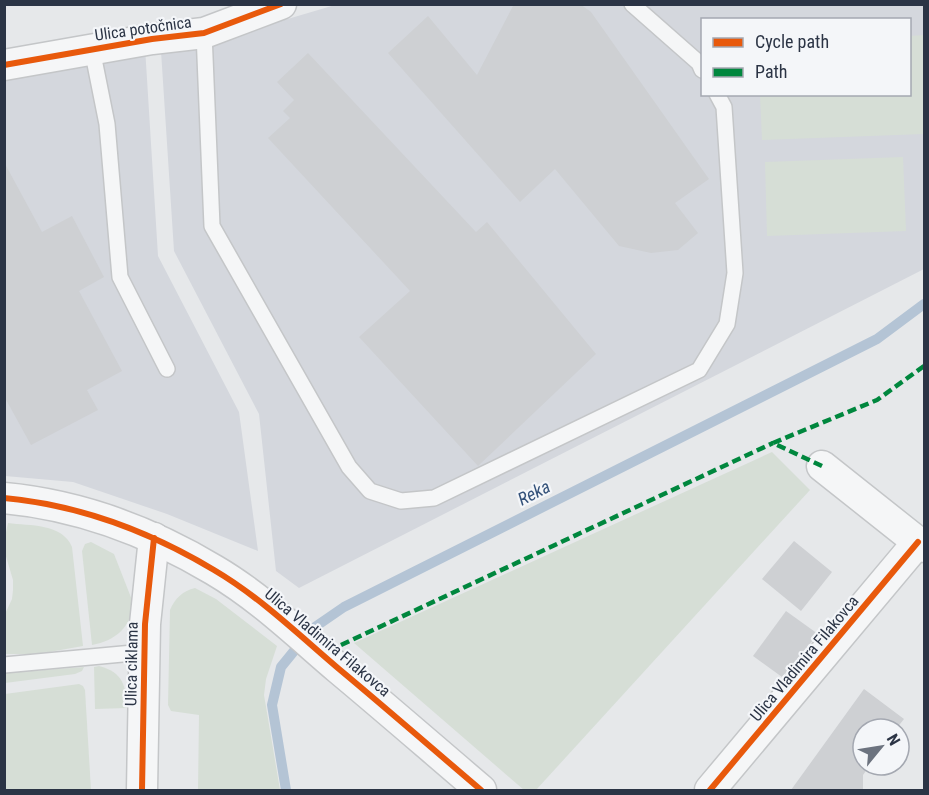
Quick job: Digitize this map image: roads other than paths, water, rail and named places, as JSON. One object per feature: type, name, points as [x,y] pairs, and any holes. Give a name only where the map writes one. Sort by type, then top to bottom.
[{"type":"street","name":"Ulica potočnica","points":[[4,64],[152,39],[204,33],[281,4]]},
{"type":"street","points":[[822,466],[921,545]]},
{"type":"street","name":"Ulica Vladimira Filakovca","points":[[4,498],[81,511],[120,523],[215,570],[276,615],[482,790]]},
{"type":"street","name":"Ulica ciklama","points":[[142,790],[144,652],[148,585],[154,538]]},
{"type":"street","name":"Ulica Vladimira Filakovca","points":[[710,790],[921,545]]},
{"type":"lane","points":[[632,4],[699,63],[701,68]]},
{"type":"lane","points":[[204,33],[212,226],[349,467],[370,491],[401,501],[434,498],[699,370],[727,324],[735,273],[724,107],[718,96]]},
{"type":"lane","points":[[92,49],[107,124],[120,277],[167,369]]},
{"type":"lane","points":[[4,665],[144,652]]},
{"type":"waterway","name":"Reka","points":[[286,790],[272,705],[281,667],[312,629],[344,607],[877,339],[924,304]]}]
